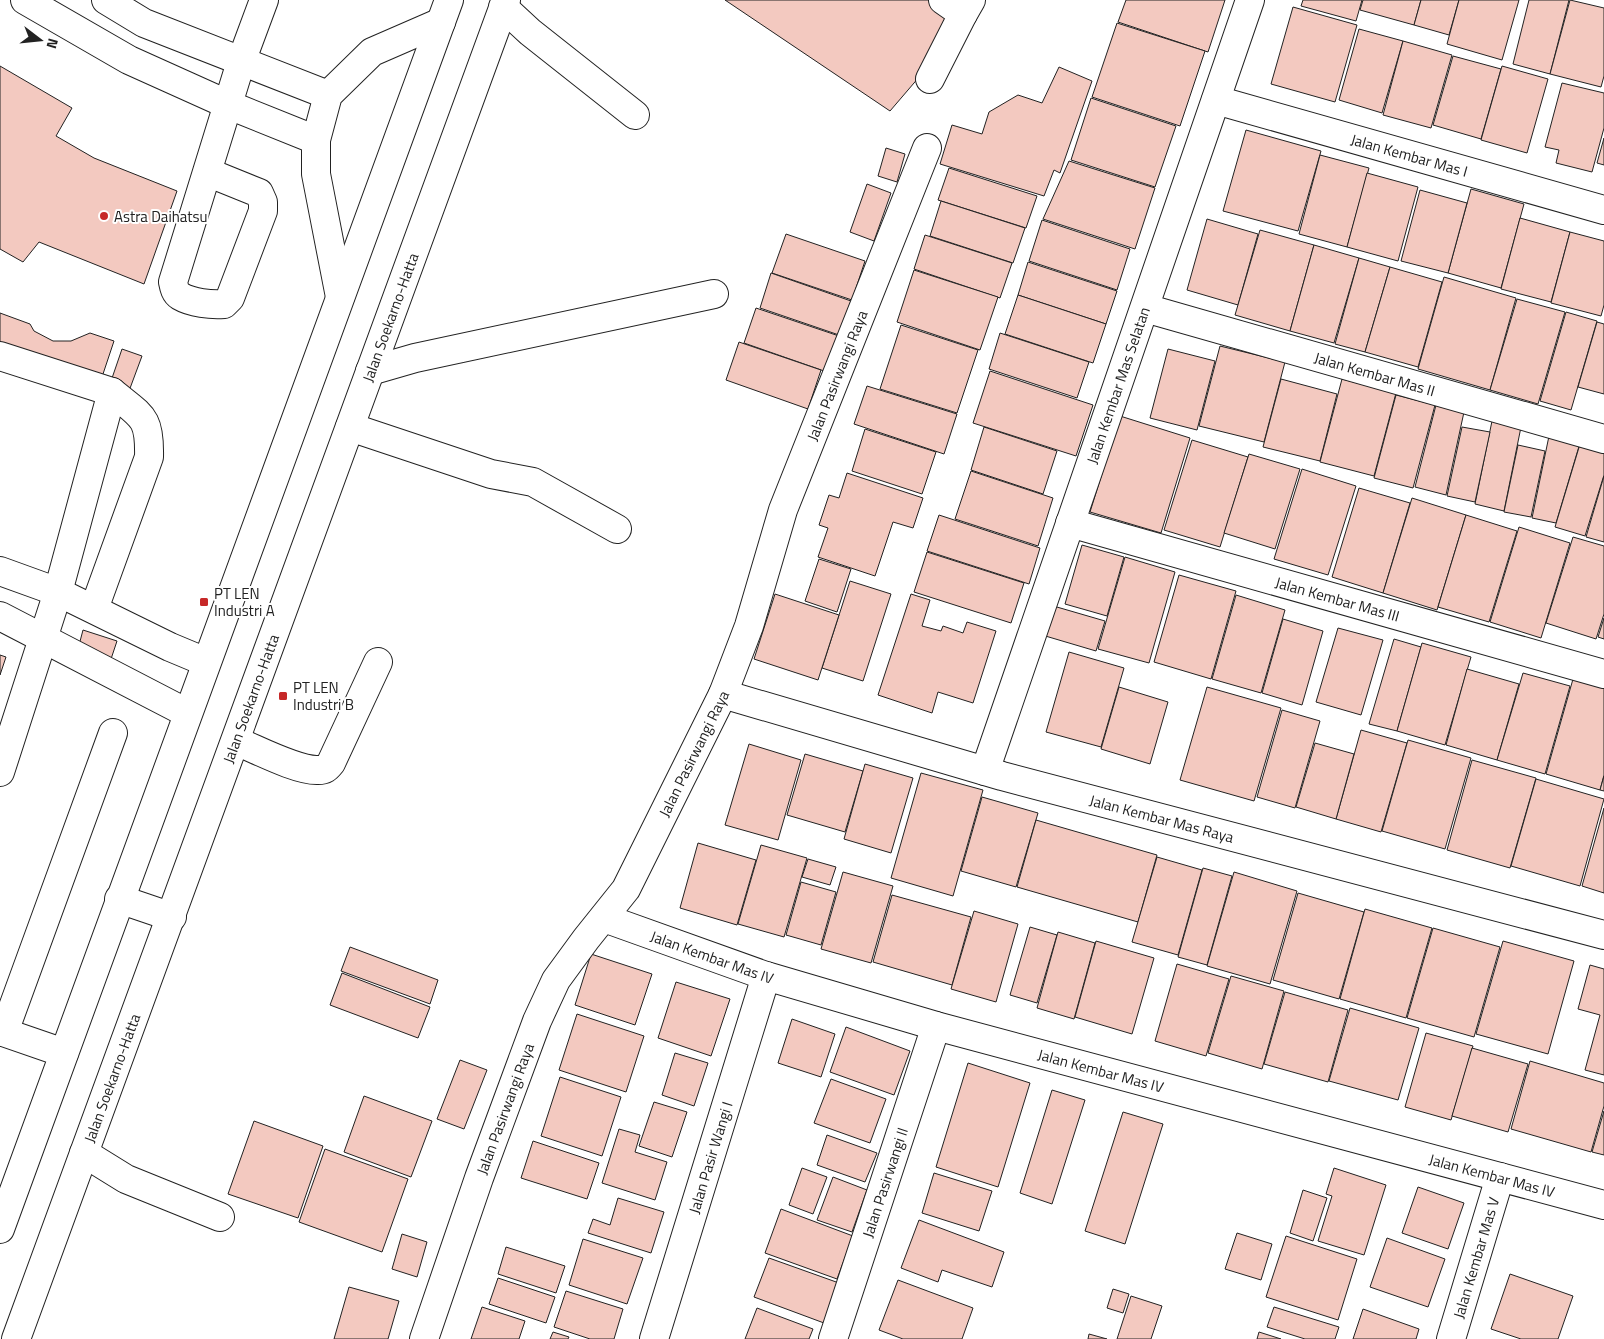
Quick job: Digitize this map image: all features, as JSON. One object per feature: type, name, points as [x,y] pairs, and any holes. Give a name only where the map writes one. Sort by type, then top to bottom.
[{"type":"main road","points":[[25,0],[129,60],[316,140]]},
{"type":"main road","points":[[106,0],[144,23],[328,95]]},
{"type":"main road","points":[[207,172],[259,193],[263,202],[263,211],[230,298],[224,304],[206,304],[180,296],[173,282],[207,172],[229,104],[241,62],[264,0]]},
{"type":"main road","name":"Jalan Kembar Mas Selatan","points":[[985,771],[1250,0]]},
{"type":"main road","points":[[504,3],[530,32],[635,115]]},
{"type":"main road","name":"Jalan Soekarno-Hatta","points":[[16,1339],[172,917],[504,3]]},
{"type":"main road","points":[[930,79],[959,5]]},
{"type":"main road","points":[[340,297],[316,174],[316,140],[328,95],[372,52],[445,11]]},
{"type":"main road","points":[[1,1224],[445,11]]},
{"type":"main road","name":"Jalan Kembar Mas I","points":[[1216,100],[1604,210]]},
{"type":"main road","name":"Jalan Pasirwangi Raya","points":[[424,1339],[479,1178],[537,1022],[556,980],[626,889],[722,694],[748,626],[783,510],[927,148]]},
{"type":"main road","points":[[370,371],[415,358],[714,294]]},
{"type":"main road","name":"Jalan Kembar Mas II","points":[[1145,308],[1604,439]]},
{"type":"main road","points":[[0,356],[112,392],[144,420],[150,433],[149,457],[94,609]]},
{"type":"main road","points":[[0,772],[58,592],[112,392]]},
{"type":"main road","points":[[350,427],[491,474],[533,482],[617,529]]},
{"type":"main road","name":"Jalan Kembar Mas III","points":[[1070,523],[1604,674]]},
{"type":"main road","points":[[0,571],[58,592],[170,647],[206,662]]},
{"type":"main road","points":[[0,616],[188,713]]},
{"type":"main road","points":[[236,741],[284,761],[317,770],[326,769],[331,763],[378,662]]},
{"type":"main road","name":"Jalan Kembar Mas Raya","points":[[722,694],[985,771],[1604,935]]},
{"type":"main road","points":[[64,1053],[2,1032],[113,733]]},
{"type":"main road","points":[[119,899],[172,917]]},
{"type":"main road","name":"Jalan Kembar Mas IV","points":[[604,918],[766,976],[936,1026],[1604,1205]]},
{"type":"main road","name":"Jalan Pasir Wangi I","points":[[654,1339],[766,976]]},
{"type":"main road","name":"Jalan Pasirwangi II","points":[[833,1339],[936,1026]]},
{"type":"main road","points":[[84,1153],[126,1179],[220,1217]]},
{"type":"main road","name":"Jalan Kembar Mas V","points":[[1451,1339],[1500,1177]]},
{"type":"building","points":[[725,0],[934,0],[954,14],[926,69],[890,111]]},
{"type":"building","points":[[1126,0],[1225,0],[1208,52],[1118,22]]},
{"type":"building","points":[[1303,0],[1362,0],[1356,21],[1301,6]]},
{"type":"building","points":[[1363,0],[1421,0],[1414,25],[1360,10]]},
{"type":"building","points":[[1421,0],[1459,0],[1449,35],[1414,25]]},
{"type":"building","points":[[1459,0],[1519,0],[1502,60],[1447,44]]},
{"type":"building","points":[[1529,0],[1569,0],[1550,74],[1513,64]]},
{"type":"building","points":[[1570,0],[1604,8],[1604,76],[1601,87],[1550,74]]},
{"type":"building","points":[[1293,7],[1357,25],[1335,102],[1271,84]]},
{"type":"building","points":[[1117,23],[1205,51],[1180,126],[1092,97]]},
{"type":"building","points":[[1359,29],[1403,41],[1382,113],[1339,100]]},
{"type":"building","points":[[1403,41],[1452,55],[1431,128],[1383,115]]},
{"type":"building","points":[[1453,56],[1501,69],[1481,139],[1433,125]]},
{"type":"building","points":[[0,66],[72,108],[56,136],[94,158],[177,191],[144,284],[39,242],[23,262],[0,249]]},
{"type":"building","points":[[1502,66],[1548,79],[1527,153],[1481,140]]},
{"type":"building","points":[[1059,67],[1092,81],[1060,173],[1054,170],[1044,196],[940,164],[952,125],[982,134],[989,112],[1018,95],[1042,103]]},
{"type":"building","points":[[1562,83],[1604,93],[1604,128],[1592,172],[1556,163],[1559,150],[1545,147]]},
{"type":"building","points":[[1091,98],[1176,126],[1155,187],[1071,160]]},
{"type":"building","points":[[1246,130],[1321,151],[1298,231],[1223,211]]},
{"type":"building","points":[[1604,138],[1604,165],[1597,163]]},
{"type":"building","points":[[886,148],[905,154],[897,182],[878,176]]},
{"type":"building","points":[[1320,155],[1369,168],[1347,247],[1299,234]]},
{"type":"building","points":[[1069,161],[1155,188],[1135,249],[1043,219]]},
{"type":"building","points":[[949,168],[1037,196],[1026,228],[938,200]]},
{"type":"building","points":[[1367,173],[1418,187],[1398,261],[1347,247]]},
{"type":"building","points":[[867,184],[891,193],[874,241],[850,232]]},
{"type":"building","points":[[1471,189],[1524,204],[1501,288],[1448,273]]},
{"type":"building","points":[[1420,190],[1467,203],[1448,273],[1401,261]]},
{"type":"building","points":[[941,201],[1025,228],[1013,263],[930,236]]},
{"type":"building","points":[[1520,218],[1570,232],[1551,302],[1501,289]]},
{"type":"building","points":[[1207,219],[1258,234],[1238,305],[1187,290]]},
{"type":"building","points":[[1042,220],[1130,249],[1117,290],[1029,261]]},
{"type":"building","points":[[1260,230],[1314,245],[1290,331],[1235,315]]},
{"type":"building","points":[[1570,232],[1604,241],[1604,305],[1601,316],[1551,303]]},
{"type":"building","points":[[786,234],[865,261],[852,300],[772,273]]},
{"type":"building","points":[[925,235],[1012,263],[1000,298],[914,269]]},
{"type":"building","points":[[1314,245],[1359,258],[1334,343],[1290,331]]},
{"type":"building","points":[[1359,258],[1390,267],[1365,352],[1335,344]]},
{"type":"building","points":[[1028,262],[1117,291],[1106,324],[1018,295]]},
{"type":"building","points":[[1390,267],[1442,282],[1418,367],[1365,352]]},
{"type":"building","points":[[914,270],[998,297],[980,350],[897,322]]},
{"type":"building","points":[[771,273],[851,301],[839,335],[760,308]]},
{"type":"building","points":[[1444,277],[1516,298],[1490,390],[1418,369]]},
{"type":"building","points":[[1018,295],[1106,324],[1093,363],[1005,334]]},
{"type":"building","points":[[1517,299],[1565,312],[1538,404],[1490,390]]},
{"type":"building","points":[[756,308],[839,336],[827,372],[744,343]]},
{"type":"building","points":[[1566,312],[1597,321],[1571,410],[1540,401]]},
{"type":"building","points":[[0,313],[30,324],[34,331],[53,341],[71,341],[90,333],[114,341],[100,383],[0,351]]},
{"type":"building","points":[[1597,322],[1604,324],[1604,394],[1578,387]]},
{"type":"building","points":[[901,325],[978,350],[957,413],[880,389]]},
{"type":"building","points":[[1000,333],[1089,362],[1077,398],[989,369]]},
{"type":"building","points":[[739,342],[821,370],[808,409],[726,380]]},
{"type":"building","points":[[1220,346],[1285,362],[1264,442],[1199,426]]},
{"type":"building","points":[[122,349],[142,356],[129,391],[110,384]]},
{"type":"building","points":[[1168,349],[1215,361],[1197,430],[1150,418]]},
{"type":"building","points":[[990,371],[1093,405],[1076,456],[973,423]]},
{"type":"building","points":[[1281,379],[1337,394],[1320,461],[1263,447]]},
{"type":"building","points":[[1342,379],[1396,393],[1374,476],[1320,462]]},
{"type":"building","points":[[867,386],[957,414],[944,454],[854,424]]},
{"type":"building","points":[[1396,395],[1435,405],[1413,488],[1374,478]]},
{"type":"building","points":[[1436,405],[1464,412],[1446,495],[1415,487]]},
{"type":"building","points":[[1120,416],[1190,438],[1161,533],[1090,512]]},
{"type":"building","points":[[1492,421],[1521,427],[1504,511],[1475,504]]},
{"type":"building","points":[[984,427],[1057,451],[1043,494],[971,470]]},
{"type":"building","points":[[1462,427],[1490,432],[1475,502],[1447,496]]},
{"type":"building","points":[[865,429],[936,452],[922,494],[852,471]]},
{"type":"building","points":[[1549,436],[1580,443],[1556,523],[1532,518]]},
{"type":"building","points":[[1192,440],[1248,457],[1220,547],[1164,530]]},
{"type":"building","points":[[1580,444],[1604,451],[1604,475],[1585,536],[1555,527]]},
{"type":"building","points":[[1518,445],[1545,451],[1531,517],[1504,512]]},
{"type":"building","points":[[1249,454],[1300,469],[1275,549],[1224,533]]},
{"type":"building","points":[[1302,469],[1356,486],[1328,575],[1274,559]]},
{"type":"building","points":[[971,471],[1053,498],[1038,546],[955,519]]},
{"type":"building","points":[[847,473],[923,498],[913,528],[893,522],[875,576],[818,557],[828,528],[819,525],[829,495],[839,498]]},
{"type":"building","points":[[1604,476],[1604,542],[1586,537]]},
{"type":"building","points":[[1359,488],[1410,503],[1383,593],[1332,577]]},
{"type":"building","points":[[1412,498],[1466,515],[1437,610],[1383,593]]},
{"type":"building","points":[[939,515],[1040,548],[1029,584],[927,551]]},
{"type":"building","points":[[1466,515],[1517,531],[1489,622],[1438,607]]},
{"type":"building","points":[[1519,527],[1570,543],[1541,638],[1490,622]]},
{"type":"building","points":[[1573,537],[1604,546],[1604,614],[1596,639],[1546,623]]},
{"type":"building","points":[[1082,545],[1124,557],[1107,616],[1065,604]]},
{"type":"building","points":[[927,552],[1024,583],[1011,623],[914,592]]},
{"type":"building","points":[[1125,557],[1175,572],[1149,663],[1098,649]]},
{"type":"building","points":[[819,559],[851,569],[837,612],[805,601]]},
{"type":"building","points":[[1179,575],[1236,591],[1211,679],[1154,662]]},
{"type":"building","points":[[850,581],[891,594],[863,681],[822,668]]},
{"type":"building","points":[[775,594],[839,615],[818,680],[754,659]]},
{"type":"building","points":[[911,594],[930,600],[922,626],[941,631],[943,626],[963,633],[967,622],[996,631],[973,703],[938,692],[932,713],[878,695]]},
{"type":"building","points":[[1236,595],[1285,610],[1261,693],[1212,679]]},
{"type":"building","points":[[1050,605],[1105,621],[1096,651],[1042,635]]},
{"type":"building","points":[[1604,618],[1604,639],[1598,637]]},
{"type":"building","points":[[1283,619],[1323,631],[1302,705],[1262,693]]},
{"type":"building","points":[[1338,628],[1383,640],[1361,715],[1316,702]]},
{"type":"building","points":[[83,630],[117,641],[111,659],[78,649]]},
{"type":"building","points":[[1394,639],[1421,647],[1397,731],[1369,724]]},
{"type":"building","points":[[1422,643],[1471,657],[1445,745],[1397,731]]},
{"type":"building","points":[[1069,652],[1124,668],[1101,747],[1046,732]]},
{"type":"building","points":[[0,655],[6,657],[0,675]]},
{"type":"building","points":[[1467,669],[1519,684],[1497,760],[1446,745]]},
{"type":"building","points":[[1523,673],[1570,686],[1545,774],[1497,760]]},
{"type":"building","points":[[1573,679],[1604,688],[1604,775],[1600,790],[1546,774]]},
{"type":"building","points":[[1119,687],[1168,702],[1150,764],[1101,749]]},
{"type":"building","points":[[1207,687],[1281,708],[1254,801],[1180,780]]},
{"type":"building","points":[[1282,710],[1320,721],[1295,808],[1257,797]]},
{"type":"building","points":[[1361,730],[1407,743],[1381,832],[1336,819]]},
{"type":"building","points":[[1408,740],[1471,758],[1445,849],[1382,831]]},
{"type":"building","points":[[1315,743],[1354,754],[1336,819],[1296,807]]},
{"type":"building","points":[[749,744],[801,760],[778,840],[725,825]]},
{"type":"building","points":[[805,754],[863,771],[845,832],[787,815]]},
{"type":"building","points":[[1472,760],[1536,778],[1510,868],[1447,850]]},
{"type":"building","points":[[865,764],[913,778],[891,853],[844,839]]},
{"type":"building","points":[[921,773],[983,790],[953,896],[891,878]]},
{"type":"building","points":[[1604,776],[1604,791],[1600,790]]},
{"type":"building","points":[[1536,779],[1604,799],[1580,886],[1511,866]]},
{"type":"building","points":[[982,797],[1038,813],[1016,887],[961,871]]},
{"type":"building","points":[[1604,808],[1604,893],[1582,886]]},
{"type":"building","points":[[1036,820],[1157,855],[1138,922],[1017,887]]},
{"type":"building","points":[[698,843],[756,860],[737,925],[680,908]]},
{"type":"building","points":[[761,845],[807,858],[784,937],[738,924]]},
{"type":"building","points":[[1157,857],[1202,870],[1178,955],[1132,942]]},
{"type":"building","points":[[808,859],[836,867],[830,885],[802,877]]},
{"type":"building","points":[[1203,868],[1232,876],[1207,965],[1178,957]]},
{"type":"building","points":[[843,872],[893,886],[871,963],[821,949]]},
{"type":"building","points":[[1234,872],[1297,891],[1270,984],[1207,966]]},
{"type":"building","points":[[801,882],[836,892],[821,945],[786,935]]},
{"type":"building","points":[[1298,893],[1364,912],[1339,999],[1273,980]]},
{"type":"building","points":[[892,895],[971,917],[952,985],[873,962]]},
{"type":"building","points":[[1365,909],[1432,928],[1406,1018],[1340,999]]},
{"type":"building","points":[[974,911],[1018,924],[996,1002],[951,989]]},
{"type":"building","points":[[1030,927],[1057,935],[1037,1003],[1010,995]]},
{"type":"building","points":[[1433,928],[1500,947],[1474,1037],[1407,1018]]},
{"type":"building","points":[[1058,932],[1095,943],[1074,1019],[1037,1008]]},
{"type":"building","points":[[1096,941],[1154,958],[1132,1034],[1075,1017]]},
{"type":"building","points":[[1503,941],[1574,961],[1548,1054],[1476,1034]]},
{"type":"building","points":[[350,947],[438,980],[430,1004],[341,971]]},
{"type":"building","points":[[591,954],[652,974],[635,1025],[575,1005]]},
{"type":"building","points":[[1177,964],[1229,979],[1206,1056],[1155,1041]]},
{"type":"building","points":[[1590,965],[1604,969],[1604,1075],[1585,1070],[1600,1015],[1578,1009]]},
{"type":"building","points":[[342,973],[430,1007],[418,1038],[330,1005]]},
{"type":"building","points":[[1231,976],[1284,991],[1262,1069],[1208,1053]]},
{"type":"building","points":[[676,982],[730,999],[711,1056],[658,1038]]},
{"type":"building","points":[[1285,992],[1348,1010],[1328,1082],[1264,1064]]},
{"type":"building","points":[[1350,1008],[1419,1028],[1398,1100],[1329,1081]]},
{"type":"building","points":[[577,1014],[644,1036],[626,1092],[559,1070]]},
{"type":"building","points":[[792,1019],[835,1034],[821,1077],[778,1063]]},
{"type":"building","points":[[846,1027],[910,1051],[894,1095],[830,1072]]},
{"type":"building","points":[[1426,1033],[1473,1046],[1451,1120],[1405,1107]]},
{"type":"building","points":[[1472,1048],[1528,1064],[1508,1132],[1452,1116]]},
{"type":"building","points":[[675,1053],[708,1063],[694,1106],[662,1095]]},
{"type":"building","points":[[460,1060],[487,1070],[464,1129],[437,1119]]},
{"type":"building","points":[[1530,1061],[1604,1083],[1604,1106],[1591,1152],[1511,1129]]},
{"type":"building","points":[[968,1063],[1030,1083],[998,1187],[936,1167]]},
{"type":"building","points":[[560,1077],[621,1097],[602,1156],[541,1136]]},
{"type":"building","points":[[831,1079],[886,1099],[870,1143],[814,1123]]},
{"type":"building","points":[[1052,1090],[1085,1100],[1052,1204],[1020,1193]]},
{"type":"building","points":[[364,1096],[432,1121],[411,1177],[344,1152]]},
{"type":"building","points":[[654,1102],[687,1112],[672,1157],[639,1146]]},
{"type":"building","points":[[1604,1111],[1604,1155],[1592,1152]]},
{"type":"building","points":[[1123,1112],[1163,1124],[1125,1244],[1085,1231]]},
{"type":"building","points":[[254,1121],[323,1146],[298,1218],[228,1194]]},
{"type":"building","points":[[619,1129],[640,1135],[635,1152],[667,1162],[655,1200],[602,1183]]},
{"type":"building","points":[[827,1135],[877,1153],[865,1182],[817,1165]]},
{"type":"building","points":[[533,1141],[599,1163],[587,1199],[521,1178]]},
{"type":"building","points":[[325,1149],[408,1179],[382,1252],[299,1222]]},
{"type":"building","points":[[802,1168],[827,1177],[813,1214],[789,1205]]},
{"type":"building","points":[[1334,1168],[1386,1185],[1364,1255],[1318,1241],[1332,1196],[1326,1194]]},
{"type":"building","points":[[934,1173],[992,1191],[979,1231],[922,1213]]},
{"type":"building","points":[[833,1177],[867,1190],[852,1232],[817,1220]]},
{"type":"building","points":[[1418,1187],[1464,1203],[1448,1249],[1402,1233]]},
{"type":"building","points":[[1303,1190],[1327,1198],[1313,1241],[1290,1233]]},
{"type":"building","points":[[618,1198],[664,1212],[651,1253],[588,1233],[593,1219],[610,1225]]},
{"type":"building","points":[[781,1209],[853,1236],[837,1279],[765,1253]]},
{"type":"building","points":[[919,1220],[1004,1252],[992,1287],[942,1270],[938,1282],[901,1268]]},
{"type":"building","points":[[1237,1233],[1272,1244],[1261,1280],[1225,1269]]},
{"type":"building","points":[[402,1234],[427,1242],[417,1277],[392,1269]]},
{"type":"building","points":[[1286,1236],[1357,1259],[1338,1320],[1266,1297]]},
{"type":"building","points":[[1387,1238],[1445,1259],[1428,1307],[1370,1287]]},
{"type":"building","points":[[583,1239],[643,1258],[627,1304],[569,1285]]},
{"type":"building","points":[[506,1247],[565,1266],[556,1293],[498,1274]]},
{"type":"building","points":[[769,1258],[839,1283],[824,1323],[754,1297]]},
{"type":"building","points":[[1510,1274],[1573,1296],[1558,1339],[1521,1339],[1491,1329]]},
{"type":"building","points":[[498,1278],[555,1297],[546,1323],[489,1304]]},
{"type":"building","points":[[898,1280],[973,1308],[962,1339],[903,1339],[879,1330]]},
{"type":"building","points":[[349,1287],[399,1301],[388,1339],[334,1339]]},
{"type":"building","points":[[1113,1289],[1129,1294],[1123,1313],[1107,1308]]},
{"type":"building","points":[[566,1291],[623,1309],[614,1339],[590,1339],[554,1327]]},
{"type":"building","points":[[1131,1296],[1162,1306],[1151,1339],[1117,1339]]},
{"type":"building","points":[[482,1307],[525,1321],[519,1339],[471,1339]]},
{"type":"building","points":[[1274,1307],[1339,1327],[1335,1339],[1305,1339],[1267,1327]]},
{"type":"building","points":[[757,1308],[813,1329],[809,1339],[745,1339]]},
{"type":"building","points":[[1363,1309],[1419,1329],[1416,1339],[1353,1339]]},
{"type":"building","points":[[553,1332],[569,1337],[568,1339],[550,1339]]},
{"type":"building","points":[[1259,1332],[1281,1339],[1257,1339]]},
{"type":"building","points":[[1089,1334],[1107,1339],[1088,1339]]},
{"type":"place","name":"Astra Daihatsu","points":[[104,216]]},
{"type":"place","name":"PT LEN Industri A","points":[[204,602]]},
{"type":"place","name":"PT LEN Industri B","points":[[283,696]]}]
